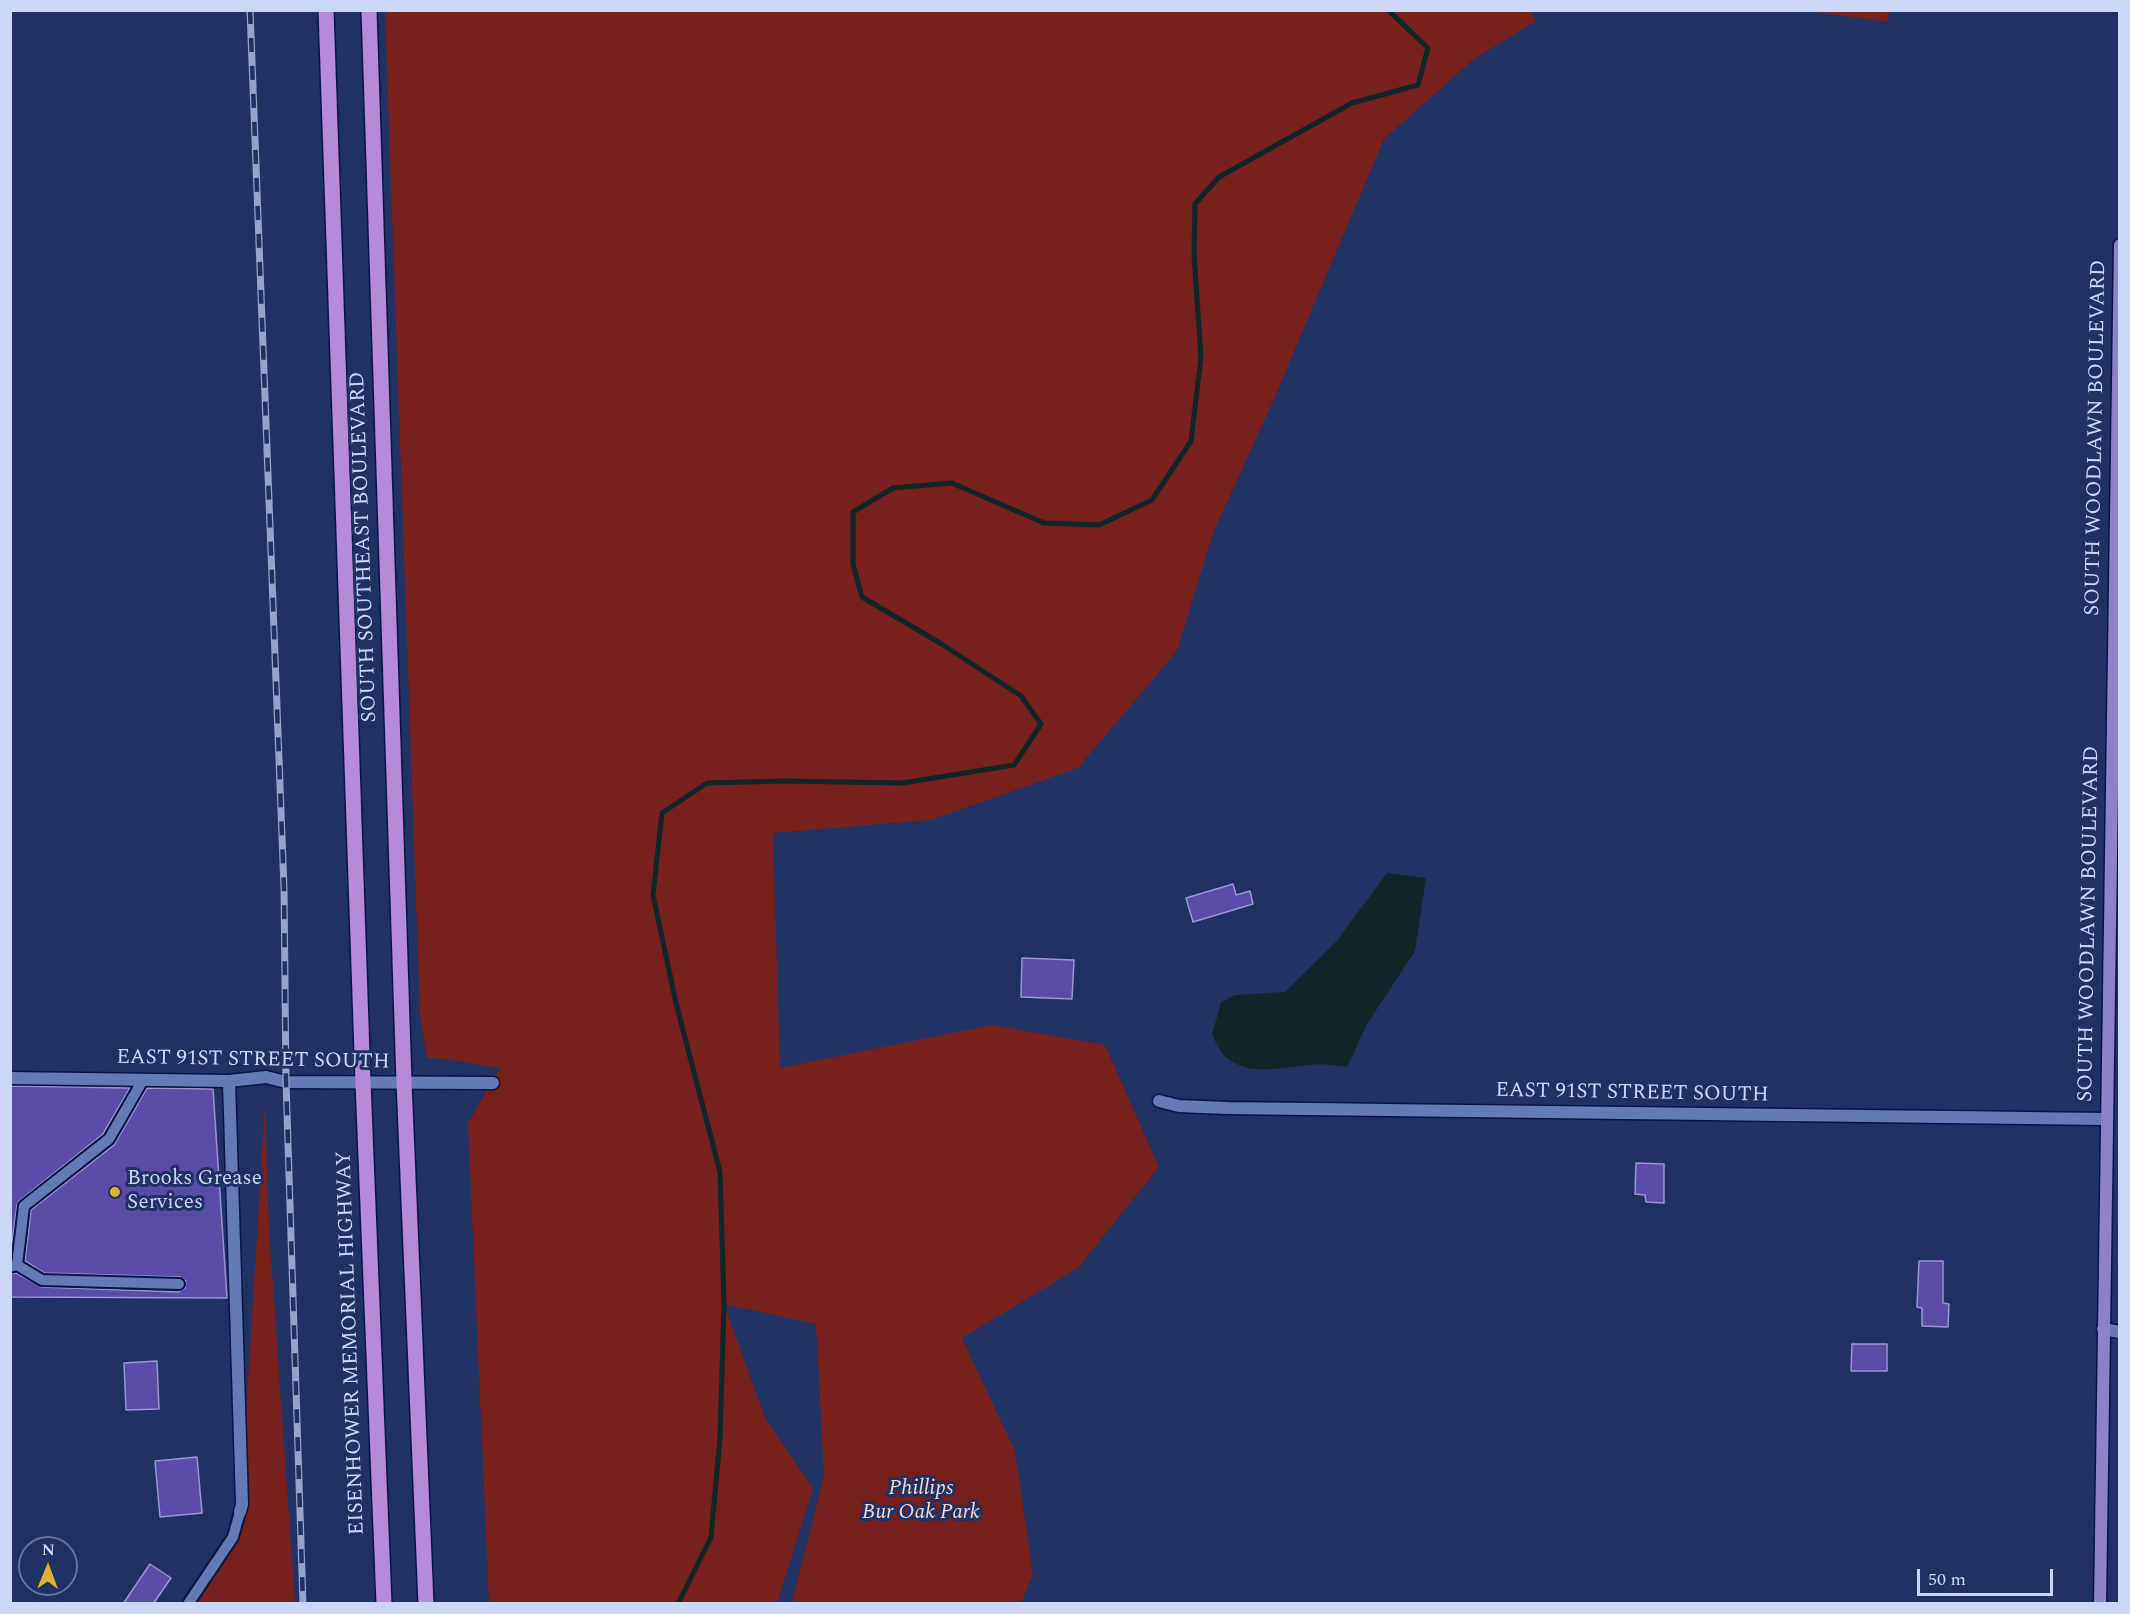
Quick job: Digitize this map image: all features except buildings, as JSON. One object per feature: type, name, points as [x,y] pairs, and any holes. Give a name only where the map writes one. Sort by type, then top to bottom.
[{"type":"main road","name":"SOUTH SOUTHEAST BOULEVARD","points":[[326,10],[363,1082]]},
{"type":"main road","name":"SOUTH SOUTHEAST BOULEVARD","points":[[369,10],[404,1082]]},
{"type":"main road","name":"EISENHOWER MEMORIAL HIGHWAY","points":[[363,1082],[384,1604]]},
{"type":"main road","points":[[404,1082],[426,1604]]},
{"type":"street","name":"SOUTH WOODLAWN BOULEVARD","points":[[2100,1604],[2106,1119],[2115,879],[2120,245]]},
{"type":"street","name":"EAST 91ST STREET SOUTH","points":[[12,1078],[229,1081],[266,1077],[286,1082],[493,1083]]},
{"type":"street","points":[[229,1081],[242,1504],[240,1512]]},
{"type":"street","name":"EAST 91ST STREET SOUTH","points":[[1159,1101],[1179,1106],[1227,1108],[2106,1119]]},
{"type":"street","points":[[2103,1329],[2120,1332]]},
{"type":"lane","points":[[142,1080],[109,1139],[24,1206],[14,1266],[42,1280],[179,1284]]},
{"type":"lane","points":[[188,1604],[233,1537],[240,1512]]},
{"type":"green space","points":[[1889,10],[1888,22],[1809,11]]},
{"type":"green space","name":"Phillips Bur Oak Park","points":[[385,11],[1533,11],[1535,21],[1473,60],[1384,139],[1271,406],[1213,533],[1177,651],[1078,768],[931,820],[773,833],[780,1068],[992,1025],[1105,1045],[1159,1167],[1078,1268],[962,1338],[1015,1451],[1033,1574],[1021,1603],[792,1603],[824,1476],[816,1324],[724,1304],[765,1418],[813,1488],[777,1603],[489,1603],[468,1123],[500,1068],[427,1058],[420,1015]]},
{"type":"green space","points":[[265,1104],[269,1228],[295,1603],[193,1604],[240,1512]]},
{"type":"shaded area","points":[[1387,873],[1426,878],[1415,951],[1367,1024],[1347,1067],[1319,1064],[1257,1069],[1236,1064],[1225,1056],[1212,1035],[1221,1002],[1235,995],[1285,992],[1336,942]]},
{"type":"waterway","points":[[678,1604],[711,1537],[720,1438],[724,1304],[720,1172],[676,1003],[653,895],[662,813],[707,783],[784,781],[903,783],[1014,765],[1041,724],[1021,696],[940,643],[862,597],[853,564],[853,512],[893,488],[952,483],[1044,523],[1099,525],[1152,500],[1191,441],[1201,357],[1194,255],[1195,204],[1219,177],[1352,103],[1418,85],[1428,48],[1388,10]]},
{"type":"railway","points":[[250,10],[284,888],[286,1082],[303,1604]]},
{"type":"place","name":"Brooks Grease Services","points":[[115,1192]]}]
